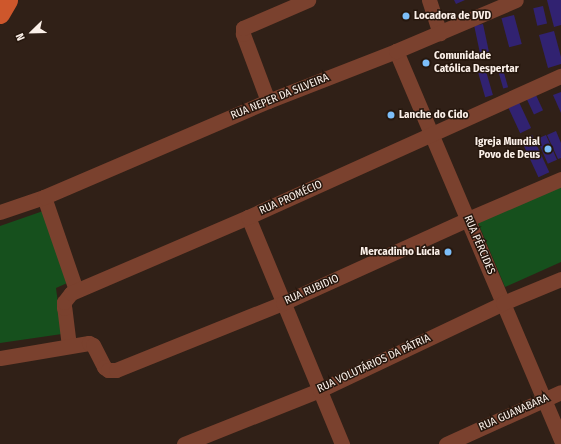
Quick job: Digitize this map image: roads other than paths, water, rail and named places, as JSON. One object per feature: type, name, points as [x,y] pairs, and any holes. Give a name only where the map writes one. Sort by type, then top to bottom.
[{"type":"main road","points":[[0,14],[8,0]]},
{"type":"street","points":[[268,101],[243,34],[243,28],[308,0]]},
{"type":"street","points":[[429,0],[440,33]]},
{"type":"street","name":"RUA NEPER DA SILVEIRA","points":[[0,212],[44,198],[268,101],[396,51],[516,0]]},
{"type":"street","name":"RUA PÉRCIDES","points":[[396,51],[561,439]]},
{"type":"street","name":"RUA PROMÉCIO","points":[[70,346],[64,302],[67,296],[76,290],[248,217],[561,76]]},
{"type":"street","name":"RUA RUBIDIO","points":[[70,346],[91,344],[104,367],[108,370],[116,370],[283,303],[468,219],[561,179]]},
{"type":"street","points":[[44,198],[76,290]]},
{"type":"street","points":[[248,217],[342,444]]},
{"type":"street","name":"RUA VOLUTÁRIOS DA PÁTRIA","points":[[184,444],[320,390],[503,303],[561,279]]},
{"type":"street","points":[[0,358],[70,346]]},
{"type":"street","name":"RUA GUANABARA","points":[[446,444],[561,392]]},
{"type":"place","name":"Locadora de DVD","points":[[406,16]]},
{"type":"place","name":"Comunidade Católica Despertar","points":[[426,63]]},
{"type":"place","name":"Lanche do Cido","points":[[391,115]]},
{"type":"place","name":"Igreja Mundial Povo de Deus","points":[[548,149]]},
{"type":"place","name":"Mercadinho Lúcia","points":[[448,252]]}]
